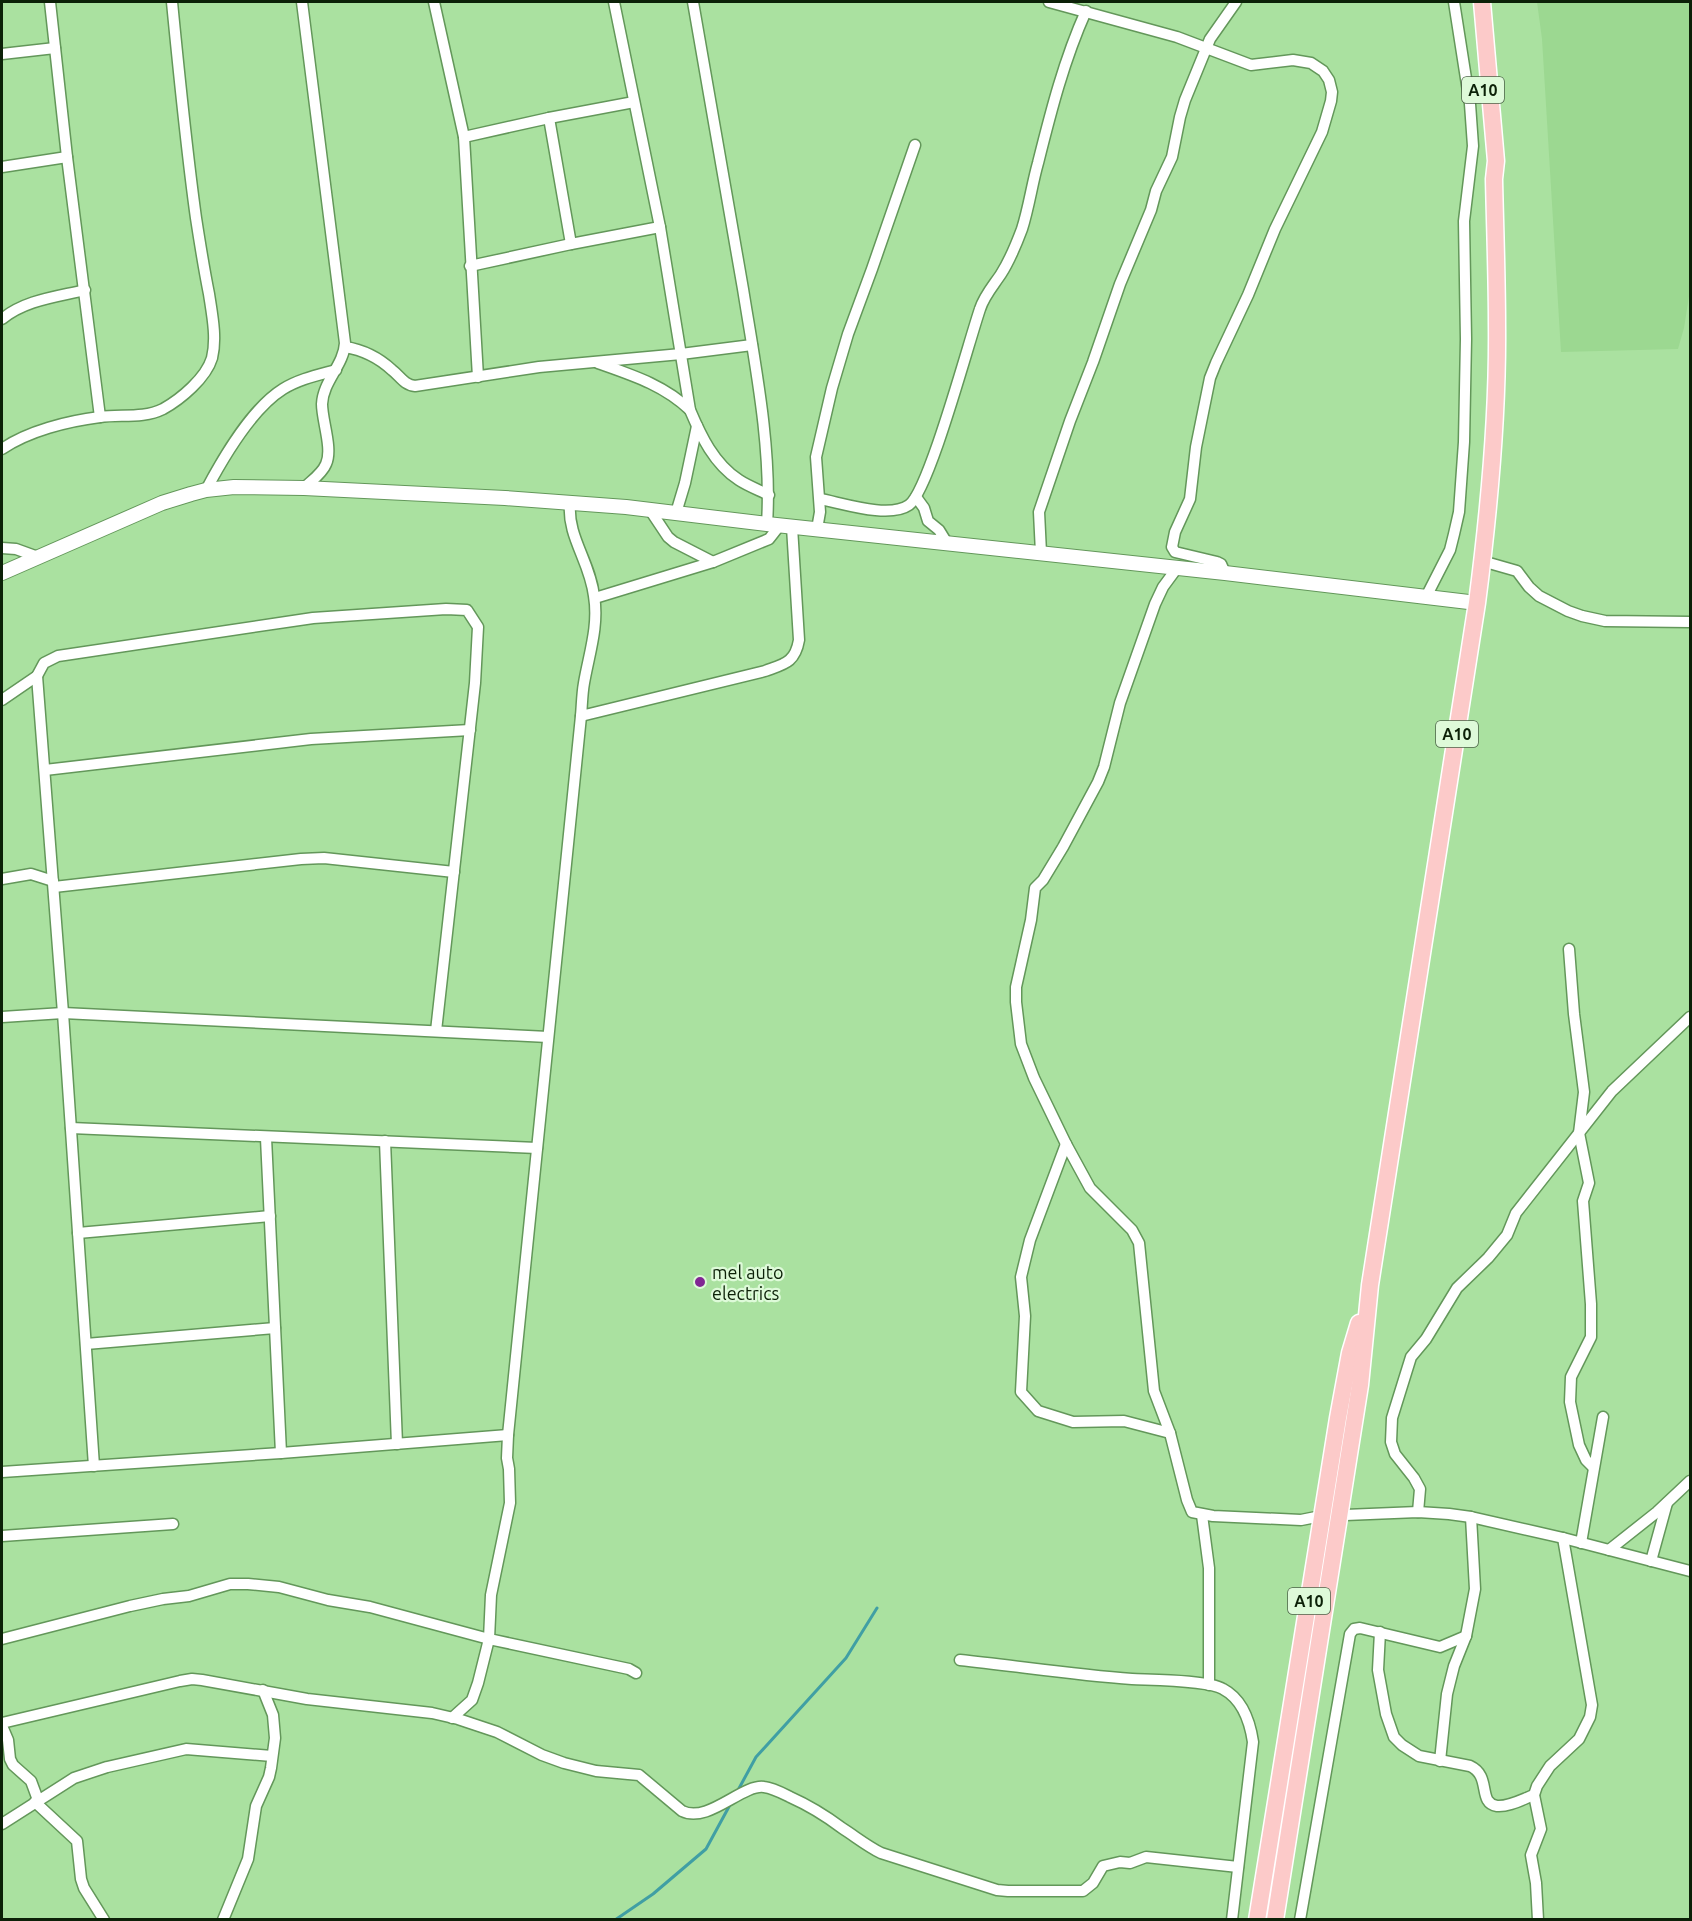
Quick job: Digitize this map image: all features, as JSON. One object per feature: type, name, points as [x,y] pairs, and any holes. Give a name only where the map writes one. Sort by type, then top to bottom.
[{"type":"main road","name":"A10","points":[[1473,2],[1490,167],[1494,178]]},
{"type":"main road","name":"A10","points":[[1275,1920],[1360,1385],[1370,1285],[1482,561],[1488,505],[1497,325],[1494,178],[1496,161],[1482,2]]},
{"type":"main road","points":[[1484,20],[1488,2]]},
{"type":"main road","name":"A10","points":[[1257,1920],[1343,1387],[1350,1353],[1370,1285]]},
{"type":"street","points":[[50,2],[100,417]]},
{"type":"street","points":[[2,449],[17,439],[36,431],[100,417],[128,416],[159,411],[179,397],[202,375],[213,356],[212,316],[196,217],[172,2]]},
{"type":"street","points":[[302,2],[345,347],[322,403],[328,450],[326,465],[304,488]]},
{"type":"street","points":[[434,2],[464,138],[478,377]]},
{"type":"street","points":[[614,2],[660,227],[690,410],[718,462],[738,480],[769,495]]},
{"type":"street","points":[[581,716],[765,671],[790,661],[797,650],[799,640],[780,525],[769,495],[752,345],[693,2]]},
{"type":"street","points":[[1049,2],[1177,37],[1251,65],[1293,60],[1311,63],[1323,71],[1329,80],[1331,100],[1322,132],[1275,229],[1210,378],[1196,447],[1190,499],[1172,547],[1175,552],[1217,562],[1221,564],[1226,573]]},
{"type":"street","points":[[1041,554],[1039,517],[1045,494],[1120,284],[1137,246],[1156,190],[1172,157],[1182,108],[1215,31],[1236,2]]},
{"type":"street","points":[[1426,597],[1450,550],[1460,512],[1464,442],[1464,221],[1473,146],[1470,104],[1454,2]]},
{"type":"street","points":[[820,499],[851,506],[886,510],[906,507],[916,497],[929,466],[980,308],[1008,261],[1022,229],[1049,118],[1065,64],[1086,11]]},
{"type":"street","points":[[2,54],[55,48]]},
{"type":"street","points":[[464,138],[549,118],[634,102]]},
{"type":"street","points":[[549,118],[571,244]]},
{"type":"street","points":[[817,529],[820,499],[816,457],[832,388],[848,334],[915,145]]},
{"type":"street","points":[[2,167],[67,157]]},
{"type":"street","points":[[470,266],[660,227]]},
{"type":"street","points":[[2,319],[31,303],[85,291]]},
{"type":"street","points":[[345,347],[375,356],[410,386],[415,387],[539,367],[752,345]]},
{"type":"street","points":[[592,361],[654,384],[678,399],[690,410]]},
{"type":"street","points":[[206,490],[237,438],[280,391],[301,380],[336,370]]},
{"type":"street","points":[[676,513],[697,426]]},
{"type":"street","points":[[2,573],[162,503],[206,490],[234,487],[304,488],[570,502],[1226,573],[1477,603]]},
{"type":"street","points":[[916,497],[924,508],[928,520],[939,530],[947,543]]},
{"type":"street","points":[[452,1718],[468,1706],[478,1683],[489,1639],[491,1595],[510,1503],[508,1435],[584,685],[595,624],[595,598],[585,561],[569,518],[570,502]]},
{"type":"street","points":[[650,510],[674,542],[713,562]]},
{"type":"street","points":[[595,598],[713,562],[768,539],[780,525]]},
{"type":"street","points":[[2,548],[16,549],[38,557]]},
{"type":"street","points":[[1482,561],[1517,571],[1528,587],[1539,596],[1582,616],[1605,621],[1690,622]]},
{"type":"street","points":[[1177,568],[1163,587],[1155,604],[1120,703],[1098,782],[1063,847],[1043,880],[1035,888],[1026,945],[1018,976],[1016,1002],[1022,1044],[1034,1078],[1066,1144],[1090,1188],[1132,1230],[1139,1244],[1154,1391],[1170,1434],[1192,1512],[1203,1515],[1300,1520],[1321,1516],[1418,1512],[1471,1517],[1690,1571]]},
{"type":"street","points":[[94,1466],[38,676],[44,663],[58,656],[313,618],[446,609],[467,610],[478,627],[476,683],[436,1031]]},
{"type":"street","points":[[2,700],[38,676]]},
{"type":"street","points":[[45,770],[311,739],[470,730]]},
{"type":"street","points":[[2,879],[32,874],[53,884],[324,858],[454,872]]},
{"type":"street","points":[[1569,949],[1574,1014],[1584,1092],[1579,1132],[1589,1183],[1583,1201],[1591,1304],[1591,1337],[1571,1377],[1570,1402],[1579,1445],[1586,1460],[1593,1467]]},
{"type":"street","points":[[2,1017],[63,1013],[548,1037]]},
{"type":"street","points":[[1418,1512],[1420,1489],[1398,1459],[1391,1442],[1392,1418],[1411,1357],[1426,1339],[1453,1293],[1507,1235],[1516,1213],[1612,1091],[1690,1017]]},
{"type":"street","points":[[71,1128],[537,1148]]},
{"type":"street","points":[[266,1138],[281,1453]]},
{"type":"street","points":[[385,1141],[397,1444]]},
{"type":"street","points":[[1066,1144],[1030,1240],[1021,1277],[1025,1316],[1021,1392],[1038,1411],[1073,1422],[1124,1421],[1170,1434]]},
{"type":"street","points":[[78,1233],[270,1216]]},
{"type":"street","points":[[86,1344],[275,1328]]},
{"type":"street","points":[[1581,1543],[1603,1417]]},
{"type":"street","points":[[2,1472],[508,1435]]},
{"type":"street","points":[[1609,1550],[1657,1512],[1690,1481]]},
{"type":"street","points":[[1651,1561],[1668,1500]]},
{"type":"street","points":[[1203,1515],[1209,1568],[1209,1685]]},
{"type":"street","points":[[1440,1761],[1447,1694],[1454,1666],[1466,1636],[1475,1589],[1471,1517]]},
{"type":"street","points":[[2,1536],[173,1524]]},
{"type":"street","points":[[1538,1920],[1536,1884],[1531,1855],[1540,1829],[1533,1795],[1550,1766],[1579,1740],[1590,1717],[1592,1705],[1563,1538]]},
{"type":"street","points":[[2,1639],[130,1606],[189,1596],[230,1584],[239,1584],[279,1587],[328,1600],[370,1607],[489,1639],[636,1673]]},
{"type":"street","points":[[1300,1920],[1349,1637],[1352,1631],[1357,1628],[1380,1632],[1440,1647],[1466,1636]]},
{"type":"street","points":[[1380,1632],[1378,1670],[1390,1728],[1394,1737],[1419,1756],[1477,1769],[1483,1780],[1484,1794],[1491,1804],[1506,1805],[1533,1795]]},
{"type":"street","points":[[960,1660],[1131,1679],[1209,1685],[1222,1688],[1232,1695],[1248,1721],[1253,1742],[1232,1920]]},
{"type":"street","points":[[104,1920],[84,1888],[77,1841],[36,1801],[31,1781],[10,1759],[8,1740],[2,1725],[192,1679],[307,1699],[432,1713],[452,1718],[497,1732],[542,1755],[564,1763],[596,1771],[637,1774],[688,1814],[707,1810],[754,1787],[765,1787],[807,1806],[881,1853],[1008,1892],[1083,1892],[1093,1883],[1103,1866],[1120,1862],[1130,1863],[1146,1857],[1238,1867]]},
{"type":"street","points":[[223,1920],[248,1859],[256,1806],[269,1777],[275,1738],[273,1715],[263,1690]]},
{"type":"street","points":[[2,1824],[75,1778],[107,1767],[167,1752],[194,1750],[272,1756]]},
{"type":"shaded area","points":[[1537,2],[1690,2],[1690,290],[1678,349],[1561,352],[1542,39]]},
{"type":"waterway","points":[[737,1792],[756,1757],[846,1658],[877,1608]]},
{"type":"waterway","points":[[615,1920],[653,1894],[706,1849],[731,1803]]},
{"type":"place","name":"mel auto electrics","points":[[700,1282]]}]
